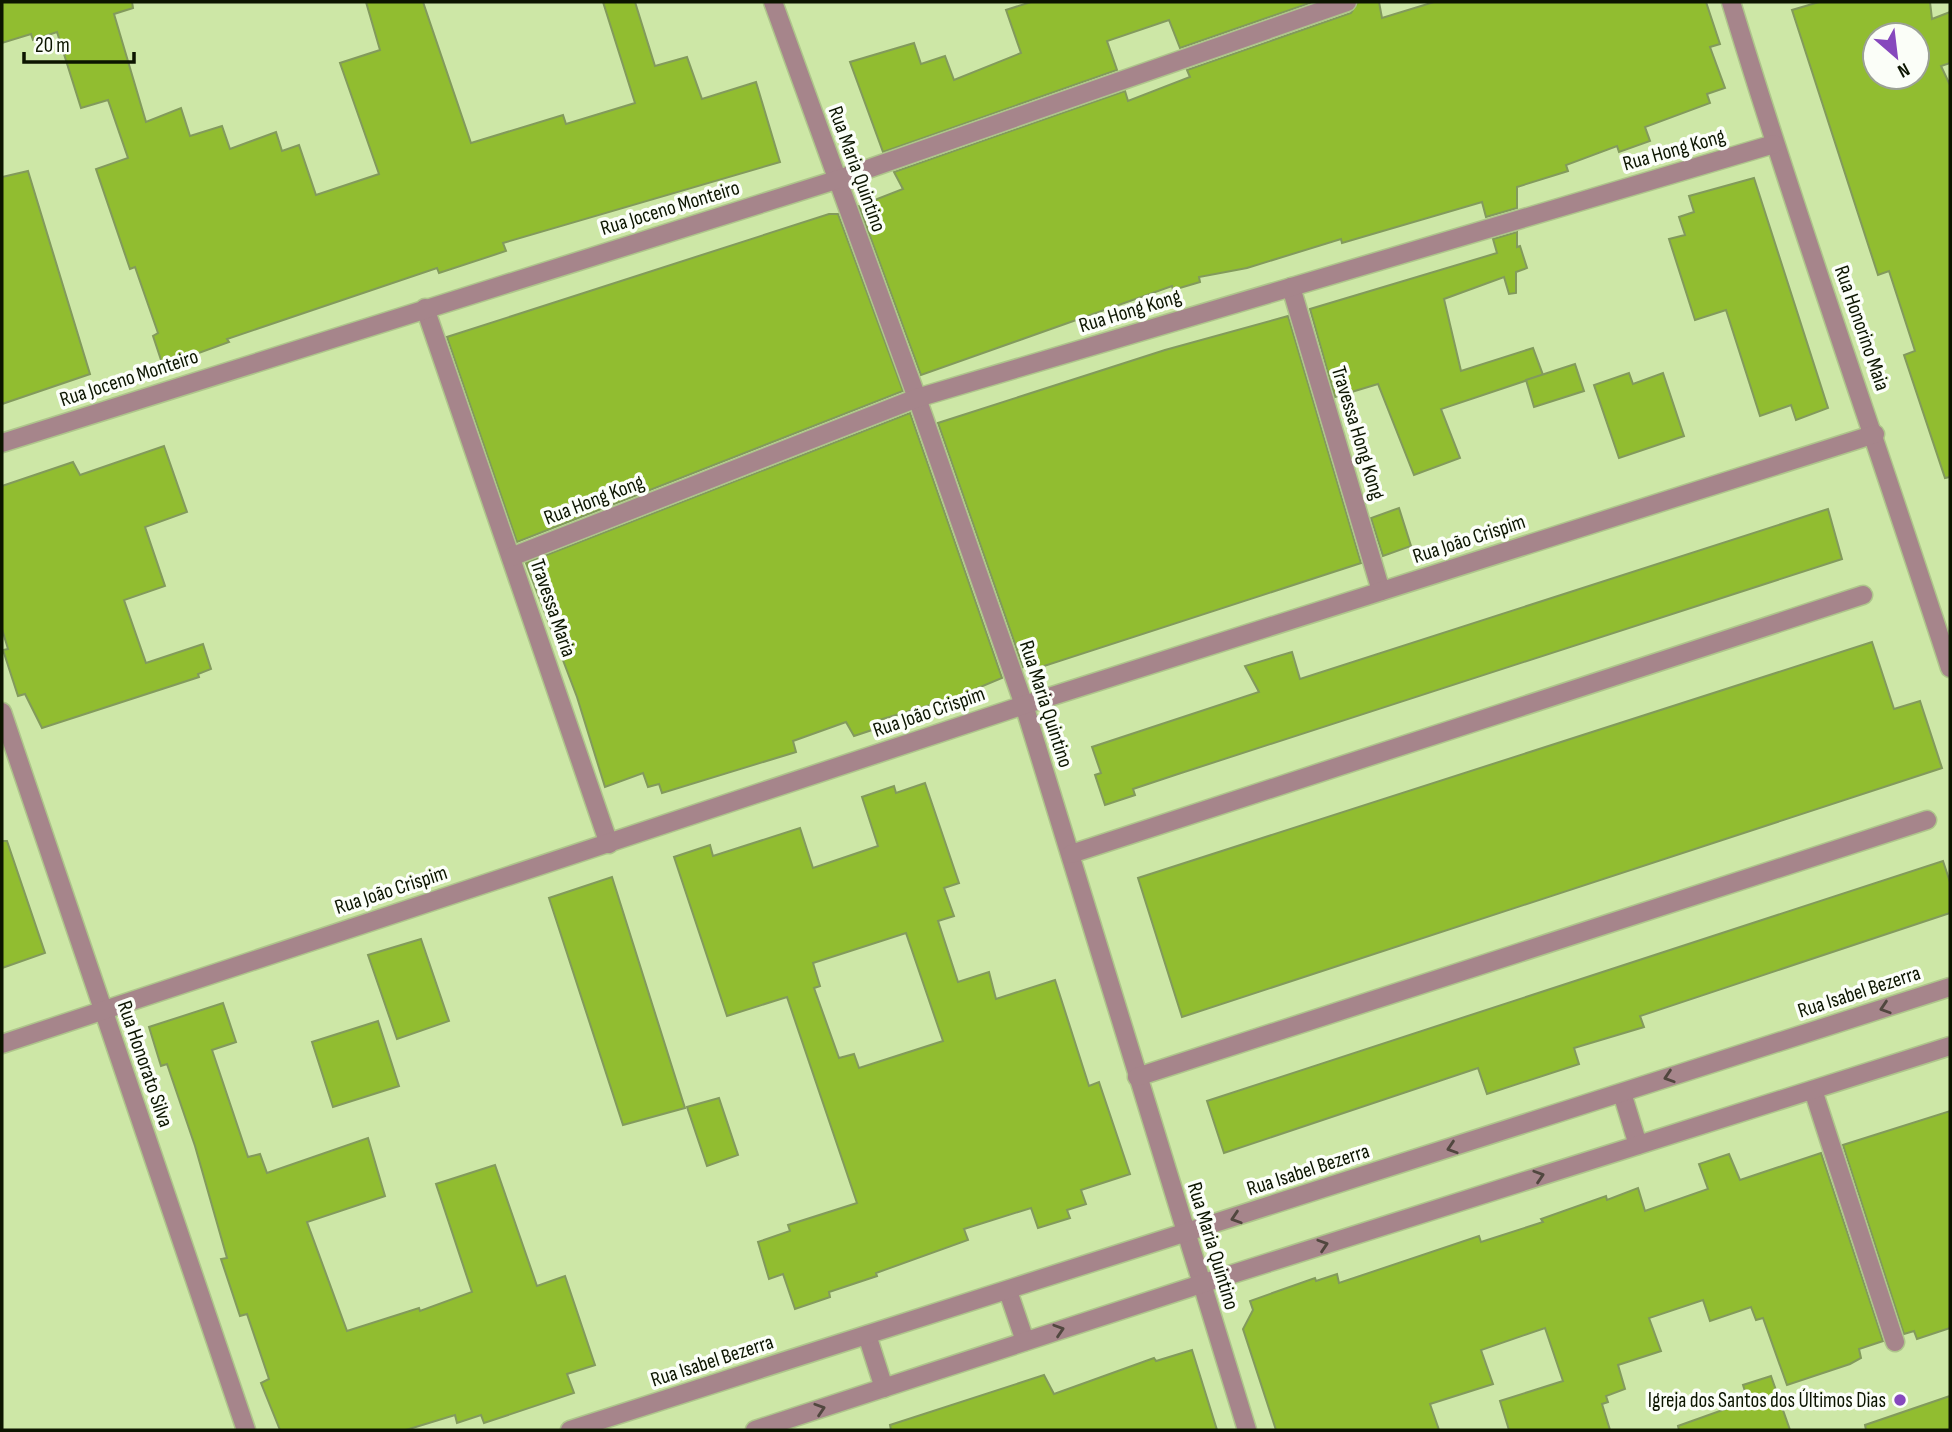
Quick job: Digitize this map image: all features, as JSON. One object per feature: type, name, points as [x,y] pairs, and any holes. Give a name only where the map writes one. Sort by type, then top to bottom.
[{"type":"street","name":"Rua Maria Quintino","points":[[773,2],[918,398],[1024,705],[1247,1430]]},
{"type":"street","name":"Rua Joceno Monteiro","points":[[2,443],[836,180],[1347,2]]},
{"type":"street","name":"Rua Honorino Maia","points":[[1731,2],[1774,144],[1875,434],[1950,668]]},
{"type":"street","name":"Rua Hong Kong","points":[[511,556],[918,398],[1774,144]]},
{"type":"street","name":"Travessa Hong Kong","points":[[1291,287],[1381,591]]},
{"type":"street","name":"Travessa Maria","points":[[425,308],[609,844]]},
{"type":"street","name":"Rua João Crispim","points":[[2,1044],[104,1012],[399,910],[609,844],[1024,705],[1875,434]]},
{"type":"street","points":[[1071,854],[1863,595]]},
{"type":"street","name":"Rua Honorato Silva","points":[[2,712],[246,1430]]},
{"type":"street","points":[[1137,1077],[1927,820]]},
{"type":"street","name":"Rua Isabel Bezerra","points":[[570,1430],[1950,987]]},
{"type":"street","points":[[755,1430],[1201,1284],[1950,1046]]},
{"type":"street","points":[[1813,1090],[1895,1342]]},
{"type":"street","points":[[1622,1093],[1638,1145]]},
{"type":"street","points":[[1008,1291],[1025,1341]]},
{"type":"street","points":[[867,1335],[884,1388]]},
{"type":"building","points":[[2,2],[132,2],[133,8],[114,14],[146,122],[181,108],[190,136],[222,126],[230,149],[276,132],[282,151],[299,145],[316,195],[379,174],[340,63],[380,50],[366,2],[423,2],[471,143],[563,115],[566,124],[635,103],[603,2],[635,2],[655,66],[687,57],[702,99],[756,82],[780,162],[503,243],[506,251],[439,273],[437,268],[227,339],[229,342],[163,366],[153,336],[158,333],[135,267],[130,269],[96,169],[128,158],[108,100],[81,108],[57,32],[33,40],[31,34],[2,43]]},
{"type":"building","points":[[1031,2],[1313,2],[1180,48],[1169,20],[1107,41],[1117,70],[883,152],[850,62],[914,43],[921,64],[945,56],[954,80],[1021,53],[1006,10]]},
{"type":"building","points":[[1358,2],[1379,2],[1382,18],[1434,2],[1706,2],[1720,44],[1710,47],[1725,88],[1707,94],[1710,103],[1645,127],[1650,141],[1619,152],[1617,146],[1566,165],[1568,171],[1517,187],[1517,208],[1486,217],[1482,202],[1342,243],[1341,239],[1247,268],[1199,277],[1200,282],[1173,290],[1172,286],[921,375],[859,206],[903,189],[894,172],[1125,91],[1128,101],[1190,77],[1187,70],[1351,13]]},
{"type":"building","points":[[1819,2],[1930,2],[1932,19],[1950,12],[1950,63],[1941,66],[1950,85],[1950,477],[1945,478],[1904,355],[1915,351],[1889,271],[1878,275],[1792,10]]},
{"type":"building","points":[[28,171],[90,374],[2,404],[2,177]]},
{"type":"building","points":[[1754,178],[1828,408],[1796,420],[1791,405],[1760,416],[1726,310],[1695,320],[1669,239],[1685,235],[1679,217],[1694,212],[1689,196]]},
{"type":"building","points":[[829,214],[838,214],[903,391],[517,542],[447,337]]},
{"type":"building","points":[[1517,232],[1517,247],[1520,246],[1527,268],[1516,272],[1516,293],[1509,294],[1504,277],[1444,299],[1461,371],[1533,348],[1543,375],[1441,409],[1460,458],[1414,475],[1378,384],[1335,397],[1310,309],[1497,253],[1493,239]]},
{"type":"building","points":[[1288,316],[1361,563],[1038,668],[1036,660],[1023,667],[938,423],[1165,350]]},
{"type":"building","points":[[1575,364],[1584,391],[1534,407],[1526,380]]},
{"type":"building","points":[[1629,373],[1633,384],[1663,373],[1684,436],[1619,458],[1594,385]]},
{"type":"building","points":[[910,413],[1002,678],[954,698],[876,721],[878,728],[854,736],[846,722],[793,741],[796,752],[662,793],[659,784],[648,787],[643,773],[605,787],[577,697],[526,563]]},
{"type":"building","points":[[164,446],[187,512],[145,527],[165,586],[124,600],[146,663],[203,644],[211,669],[198,674],[199,677],[42,728],[25,694],[18,696],[3,650],[8,649],[2,629],[2,486],[73,462],[80,475]]},
{"type":"building","points":[[1399,508],[1411,546],[1383,556],[1371,518]]},
{"type":"building","points":[[1828,509],[1842,559],[1133,789],[1135,795],[1105,805],[1095,775],[1101,773],[1092,747],[1259,692],[1245,666],[1292,652],[1300,679]]},
{"type":"building","points":[[1872,642],[1894,709],[1920,701],[1942,768],[1182,1017],[1138,878]]},
{"type":"building","points":[[925,783],[959,883],[944,888],[954,916],[938,921],[958,982],[989,972],[996,999],[1055,980],[1089,1086],[1099,1082],[1130,1174],[1081,1190],[1086,1204],[1067,1210],[1070,1218],[1038,1228],[1031,1208],[964,1229],[968,1240],[876,1273],[877,1276],[829,1292],[830,1297],[795,1309],[783,1274],[769,1279],[758,1242],[790,1231],[788,1225],[857,1203],[787,997],[727,1016],[674,857],[710,845],[713,856],[800,828],[813,868],[878,846],[862,797],[894,786],[896,793]],"holes":[[[906,933],[943,1041],[859,1068],[854,1054],[839,1058],[814,988],[820,986],[813,963]]]},
{"type":"building","points":[[2,841],[7,841],[45,953],[2,968]]},
{"type":"building","points":[[1943,861],[1950,882],[1950,913],[1640,1016],[1644,1027],[1574,1048],[1579,1064],[1487,1094],[1478,1068],[1224,1153],[1207,1101]]},
{"type":"building","points":[[612,877],[685,1108],[623,1125],[549,898]]},
{"type":"building","points":[[421,939],[449,1021],[397,1039],[368,955]]},
{"type":"building","points":[[223,1003],[236,1042],[212,1050],[248,1157],[260,1154],[267,1173],[368,1138],[385,1196],[307,1222],[347,1331],[419,1308],[420,1311],[472,1292],[436,1184],[495,1165],[537,1286],[565,1276],[595,1365],[567,1374],[574,1393],[484,1423],[481,1415],[457,1423],[455,1415],[406,1430],[280,1430],[261,1383],[269,1379],[247,1314],[240,1316],[221,1259],[227,1258],[195,1146],[167,1064],[161,1066],[149,1027]]},
{"type":"building","points":[[378,1021],[399,1086],[333,1107],[312,1042]]},
{"type":"building","points":[[719,1098],[738,1155],[707,1166],[687,1107]]},
{"type":"building","points":[[1950,1111],[1950,1328],[1917,1339],[1914,1331],[1904,1334],[1843,1145]]},
{"type":"building","points":[[1821,1153],[1883,1341],[1859,1349],[1861,1358],[1850,1364],[1787,1385],[1763,1318],[1756,1320],[1751,1307],[1710,1321],[1703,1300],[1649,1318],[1661,1351],[1618,1365],[1625,1389],[1606,1396],[1608,1402],[1602,1404],[1610,1430],[1509,1430],[1500,1401],[1563,1381],[1545,1328],[1481,1350],[1493,1384],[1430,1404],[1439,1430],[1276,1430],[1243,1329],[1253,1310],[1250,1301],[1315,1278],[1316,1281],[1337,1274],[1339,1283],[1479,1236],[1481,1242],[1543,1222],[1541,1219],[1606,1196],[1607,1200],[1638,1188],[1645,1211],[1708,1189],[1699,1164],[1729,1154],[1740,1180]]},
{"type":"building","points":[[1192,1350],[1217,1430],[891,1430],[890,1425],[1044,1375],[1054,1394],[1154,1358],[1156,1361]]},
{"type":"building","points":[[1771,1376],[1790,1430],[1679,1430],[1678,1426],[1748,1401],[1743,1385]]},
{"type":"building","points":[[1950,1396],[1950,1430],[1866,1430],[1865,1425]]},
{"type":"place","name":"Igreja dos Santos dos Últimos Dias","points":[[1900,1400]]}]
